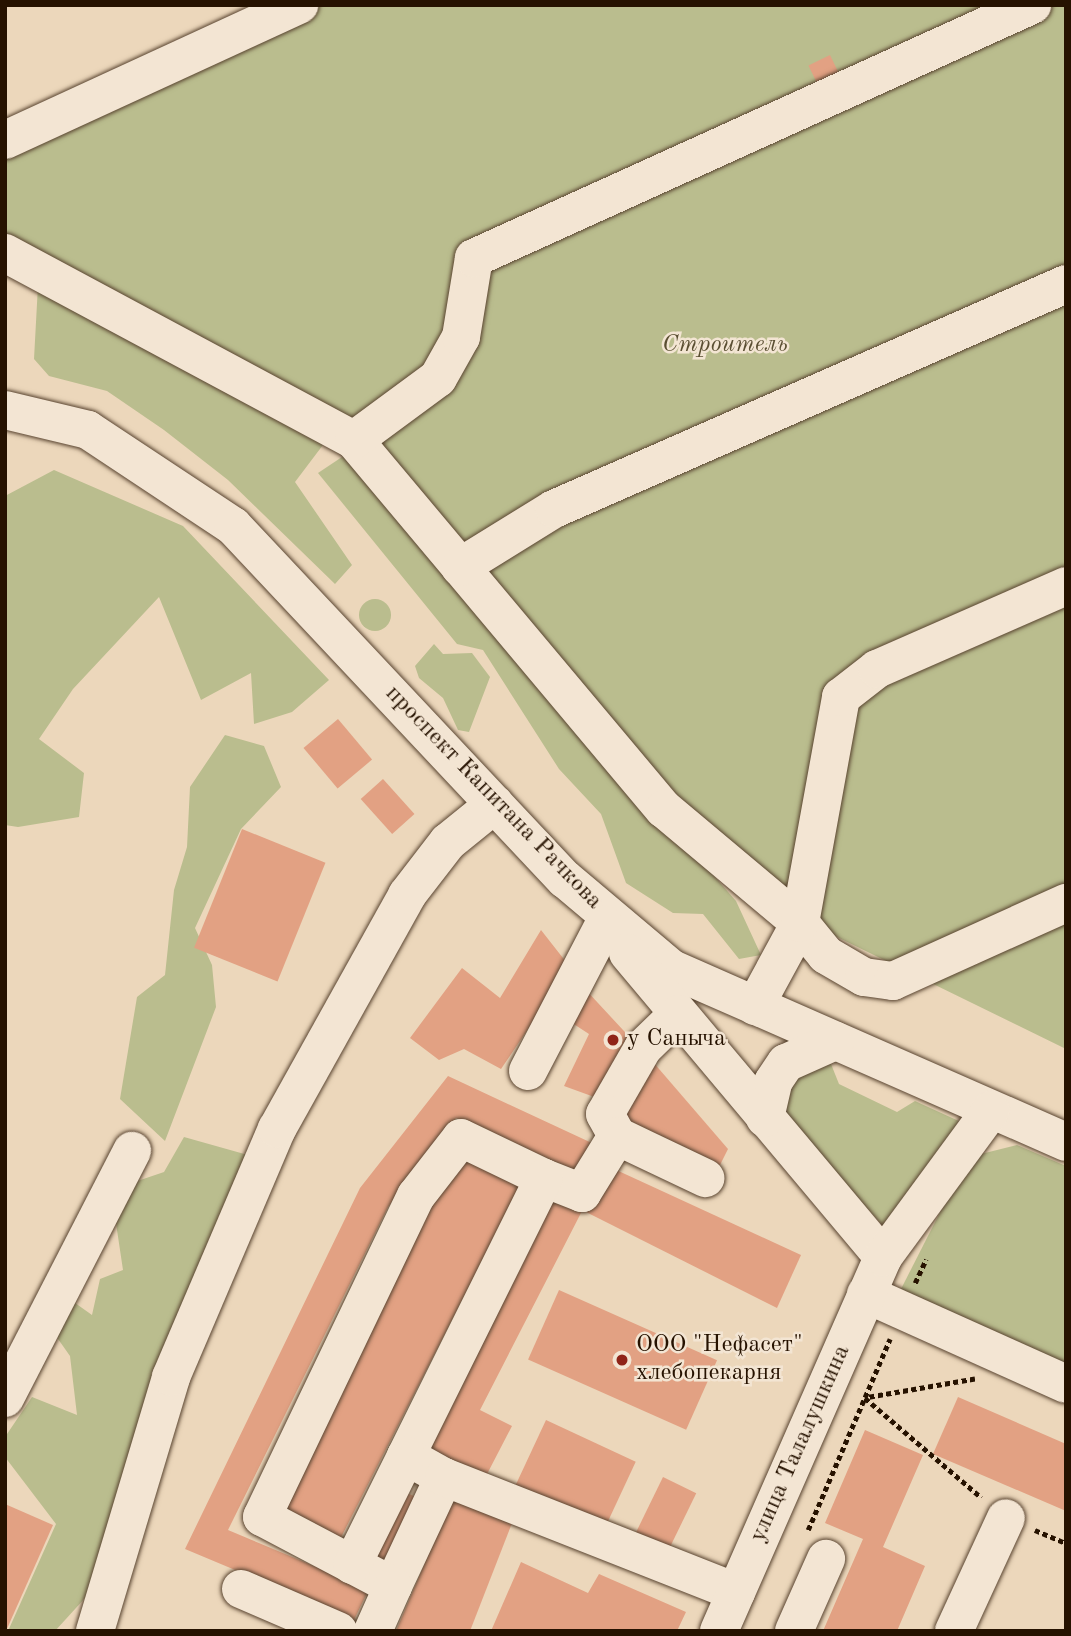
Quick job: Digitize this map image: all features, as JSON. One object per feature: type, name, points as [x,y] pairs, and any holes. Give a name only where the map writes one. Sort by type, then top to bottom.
[{"type":"street","points":[[5,140],[299,5]]},
{"type":"street","points":[[354,440],[438,378],[461,337],[474,258],[1032,5]]},
{"type":"street","points":[[5,253],[354,440],[664,809],[800,923],[826,955],[864,977],[893,981],[1066,903]]},
{"type":"street","points":[[460,567],[554,509],[1066,284]]},
{"type":"street","name":"проспект Капитана Рачкова","points":[[5,410],[88,430],[233,526],[580,891],[671,969],[1066,1142]]},
{"type":"street","points":[[755,1006],[800,923],[841,696],[877,669],[1066,586]]},
{"type":"street","points":[[95,1631],[171,1377],[277,1129],[407,895],[448,842],[495,804]]},
{"type":"street","points":[[580,891],[604,925],[883,1256]]},
{"type":"street","points":[[528,1071],[604,925]]},
{"type":"street","points":[[678,1014],[643,1048],[605,1114],[617,1136],[705,1178]]},
{"type":"street","points":[[765,1118],[773,1082],[786,1063],[835,1041]]},
{"type":"street","name":"улица Талалушкина","points":[[719,1631],[883,1256],[991,1110]]},
{"type":"street","points":[[393,1586],[262,1517],[416,1196],[461,1138],[582,1193],[617,1136]]},
{"type":"street","points":[[5,1398],[132,1151]]},
{"type":"street","points":[[352,1564],[544,1178]]},
{"type":"street","points":[[866,1294],[1066,1384]]},
{"type":"street","points":[[406,1455],[443,1477],[736,1592]]},
{"type":"street","points":[[373,1631],[443,1477]]},
{"type":"street","points":[[954,1631],[1006,1518]]},
{"type":"street","points":[[794,1631],[826,1559]]},
{"type":"street","points":[[241,1589],[338,1631]]},
{"type":"path","points":[[981,1378],[865,1398],[1006,1518]]},
{"type":"green space","name":"Строитель","points":[[321,5],[1066,5],[1066,1049],[731,885],[332,433],[295,482],[352,565],[335,584],[228,480],[164,430],[107,391],[49,376],[34,359],[38,285],[5,270],[5,148]]},
{"type":"green space","points":[[345,455],[736,901],[761,955],[739,959],[703,914],[673,913],[626,883],[601,814],[559,769],[483,650],[457,644],[318,473]]},
{"type":"green space","points":[[54,470],[183,526],[329,680],[292,712],[254,724],[251,673],[201,700],[159,597],[73,689],[39,739],[84,773],[79,817],[18,827],[5,825],[5,496]]},
{"type":"green space","points":[[375,599],[387,603],[391,615],[387,627],[375,631],[363,627],[359,615],[363,603]]},
{"type":"green space","points":[[434,644],[443,654],[472,653],[490,677],[469,732],[458,730],[443,698],[419,678],[415,666]]},
{"type":"green space","points":[[225,735],[264,746],[281,787],[241,829],[195,928],[212,965],[216,1007],[165,1141],[120,1099],[137,997],[165,975],[174,890],[187,847],[190,787]]},
{"type":"green space","points":[[810,1056],[831,1064],[839,1084],[897,1112],[915,1101],[961,1122],[883,1226],[770,1099]]},
{"type":"green space","points":[[184,1137],[255,1157],[96,1586],[55,1631],[8,1631],[56,1524],[5,1457],[5,1437],[32,1397],[77,1415],[70,1356],[39,1312],[61,1293],[92,1315],[100,1279],[123,1270],[111,1190],[164,1172]]},
{"type":"green space","points":[[1017,1145],[1066,1166],[1066,1366],[900,1291],[961,1171],[981,1154]]},
{"type":"building","points":[[830,55],[841,77],[819,88],[808,66]]},
{"type":"building","points":[[338,719],[372,760],[338,789],[304,748]]},
{"type":"building","points":[[383,779],[414,814],[392,834],[361,799]]},
{"type":"building","points":[[242,829],[325,863],[277,981],[194,948]]},
{"type":"building","points":[[541,930],[570,967],[501,1069],[464,1049],[439,1060],[410,1038],[462,968],[500,998]]},
{"type":"building","points":[[585,989],[636,1044],[597,1098],[564,1086],[589,1034],[566,1019]]},
{"type":"building","points":[[647,1055],[728,1149],[718,1169],[616,1114]]},
{"type":"building","points":[[448,1076],[594,1144],[577,1178],[456,1118],[388,1207],[228,1530],[369,1589],[354,1620],[185,1549],[360,1188]]},
{"type":"building","points":[[462,1148],[523,1179],[339,1541],[278,1510]]},
{"type":"building","points":[[612,1168],[801,1255],[777,1308],[586,1212]]},
{"type":"building","points":[[551,1195],[582,1211],[480,1410],[512,1426],[485,1478],[424,1446]]},
{"type":"building","name":"ООО \"Нефасет\" хлебопекарня","points":[[559,1290],[717,1360],[686,1430],[528,1359]]},
{"type":"building","points":[[958,1397],[1066,1444],[1066,1511],[933,1454]]},
{"type":"building","points":[[546,1420],[636,1462],[603,1532],[513,1490]]},
{"type":"building","points":[[865,1430],[923,1455],[883,1547],[925,1566],[897,1631],[823,1631],[863,1539],[825,1523]]},
{"type":"building","points":[[663,1477],[696,1493],[667,1553],[634,1537]]},
{"type":"building","points":[[399,1490],[416,1497],[388,1565],[371,1559]]},
{"type":"building","points":[[452,1499],[512,1523],[470,1631],[396,1631]]},
{"type":"building","points":[[5,1504],[53,1525],[6,1631],[5,1631]]},
{"type":"building","points":[[521,1562],[588,1593],[599,1574],[686,1612],[677,1631],[491,1631]]},
{"type":"place","name":"у Саныча","points":[[613,1040]]},
{"type":"place","name":"ООО \"Нефасет\" хлебопекарня","points":[[622,1360]]}]
